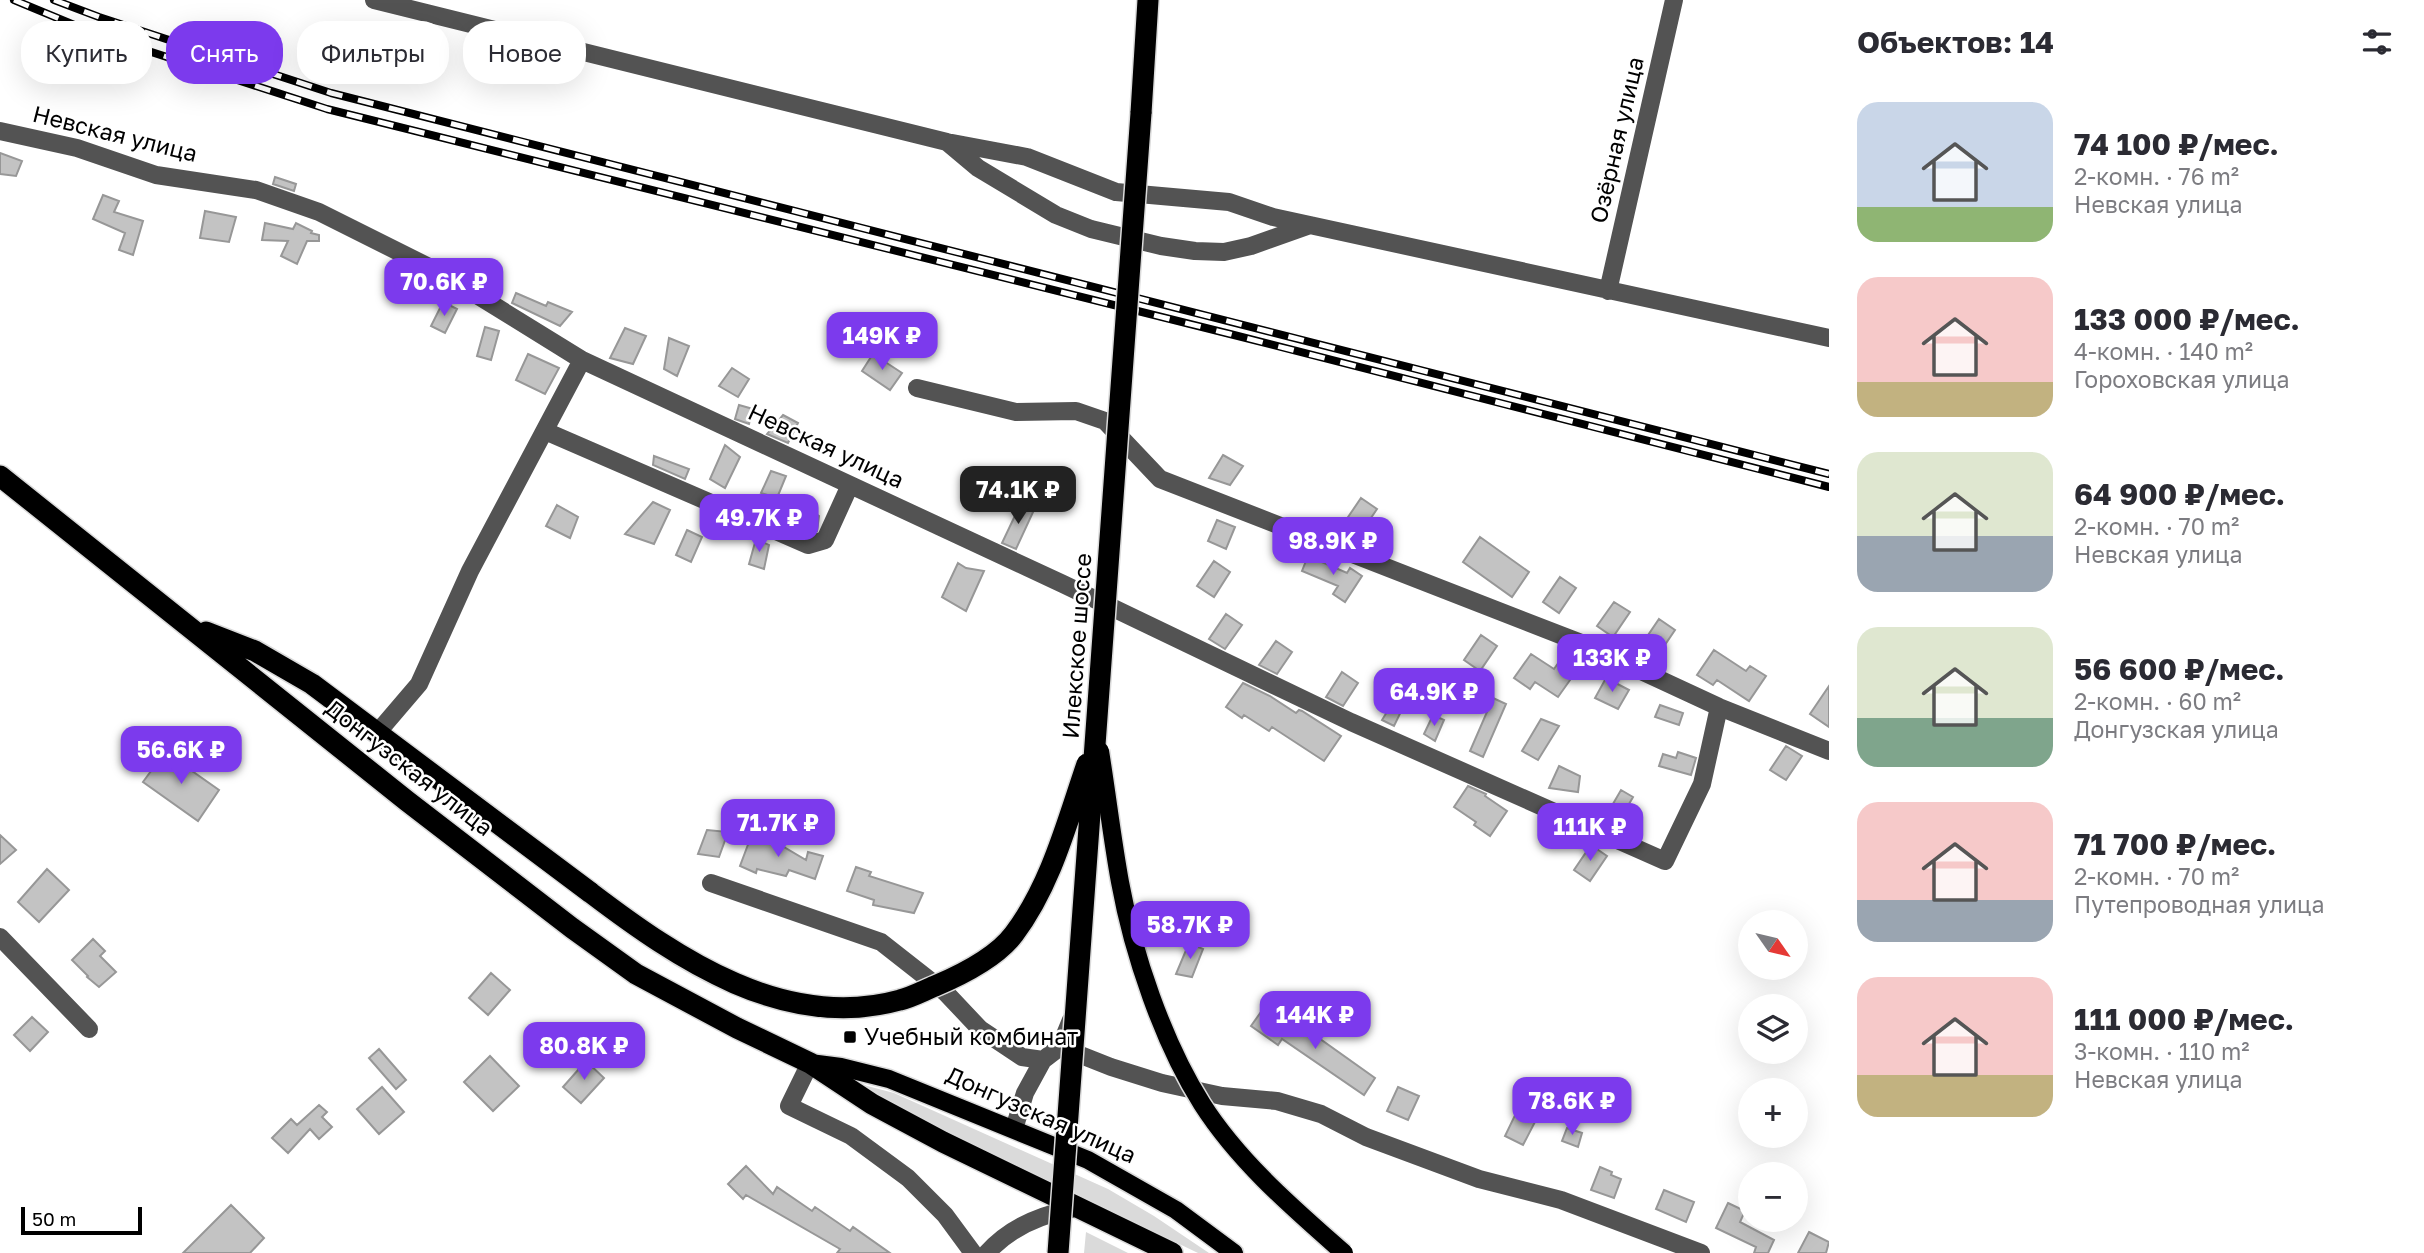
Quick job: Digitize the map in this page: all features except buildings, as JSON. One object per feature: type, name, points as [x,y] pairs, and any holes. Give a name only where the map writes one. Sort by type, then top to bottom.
[{"type":"highway","name":"Илекское шоссе","points":[[1058,1253],[1148,0]]},
{"type":"highway","name":"Донгузская улица","points":[[0,476],[407,802],[636,974],[810,1063],[873,1104],[943,1142],[1172,1253]]},
{"type":"highway","points":[[186,624],[255,651],[312,684],[641,931],[684,960],[725,980],[766,995],[810,1005],[858,1007],[901,1000],[976,967],[1012,936],[1050,871],[1097,733]]},
{"type":"main road","points":[[1097,733],[1120,882],[1134,945],[1154,1003],[1180,1062],[1202,1104],[1229,1141],[1266,1182],[1344,1253]]},
{"type":"main road","name":"Донгузская улица","points":[[810,1063],[841,1067],[889,1079],[1088,1160],[1176,1210],[1234,1253]]},
{"type":"street","points":[[374,0],[947,142],[1027,156],[1116,191],[1229,202],[1273,217],[1829,338]]},
{"type":"street","name":"Озёрная улица","points":[[1608,291],[1674,0]]},
{"type":"street","name":"Невская улица","points":[[0,131],[77,148],[156,175],[256,190],[319,212],[443,274],[582,360],[1351,722],[1665,860],[1702,784],[1719,707]]},
{"type":"street","points":[[947,142],[978,168],[1056,215],[1091,229],[1161,246],[1224,252],[1251,246],[1311,224]]},
{"type":"street","points":[[378,732],[418,684],[470,570],[582,360]]},
{"type":"street","points":[[917,388],[1016,412],[1076,411],[1105,421],[1160,479],[1581,643],[1719,707],[1829,751]]},
{"type":"street","points":[[545,431],[808,545],[825,540],[850,485]]},
{"type":"street","points":[[1014,1129],[1025,1093],[1044,1060],[1060,1047],[1082,996],[1127,442]]},
{"type":"street","points":[[711,883],[881,942],[946,993],[980,1029],[1022,1057],[1044,1060]]},
{"type":"street","points":[[0,937],[89,1029]]},
{"type":"street","points":[[1060,1047],[1162,1083],[1222,1096],[1277,1101],[1321,1114],[1366,1138],[1479,1179],[1561,1200],[1701,1253]]},
{"type":"street","points":[[810,1063],[789,1106],[851,1136],[908,1178],[945,1215],[973,1253]]},
{"type":"street","points":[[987,1253],[994,1244],[1023,1225],[1046,1214],[1077,1208]]},
{"type":"shaded area","points":[[848,1081],[894,1093],[1108,1189],[1209,1253],[1198,1253],[889,1104]]},
{"type":"shaded area","points":[[1086,1232],[1128,1253],[1084,1253]]},
{"type":"railway","points":[[14,0],[96,34],[327,109],[1230,334],[1829,487]]},
{"type":"railway","points":[[54,0],[331,93],[1829,474]]},
{"type":"place","name":"Учебный комбинат","points":[[850,1037]]}]
